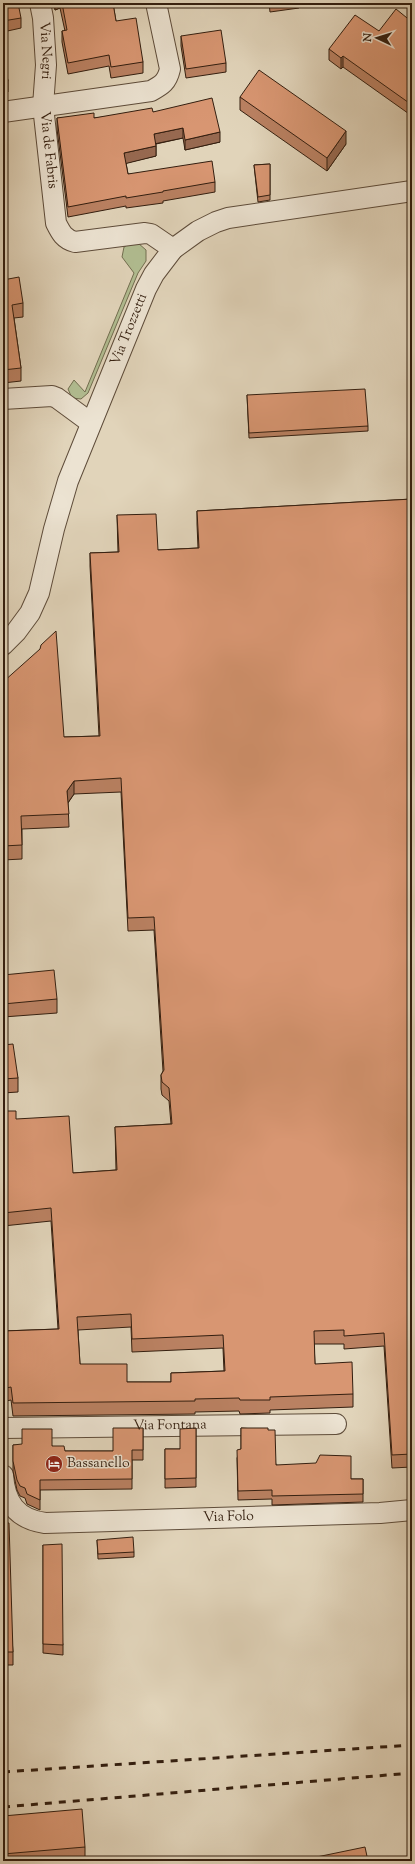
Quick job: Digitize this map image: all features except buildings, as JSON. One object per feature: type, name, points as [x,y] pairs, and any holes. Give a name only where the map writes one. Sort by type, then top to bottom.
[{"type":"street","name":"Via Negri","points":[[40,3],[43,18],[46,65],[43,106]]},
{"type":"street","name":"Via de Fabris","points":[[156,3],[170,69],[168,78],[164,84],[151,91],[43,106],[56,224],[65,238],[75,242],[145,233],[152,234],[172,250]]},
{"type":"street","points":[[3,112],[43,106]]},
{"type":"street","name":"Via Trozzetti","points":[[3,645],[16,632],[30,613],[39,593],[61,503],[91,423],[146,289],[154,274],[172,250],[198,230],[228,218],[412,191]]},
{"type":"street","points":[[3,399],[52,396],[58,398],[91,423]]},
{"type":"street","name":"Via Fontana","points":[[3,1428],[336,1424]]},
{"type":"street","name":"Via Folo","points":[[3,1480],[13,1508],[22,1516],[33,1522],[44,1523],[372,1513],[412,1510]]},
{"type":"green space","points":[[138,243],[146,250],[146,261],[138,273],[88,393],[81,399],[72,398],[68,389],[74,380],[85,392],[134,273],[122,257],[124,247],[129,244]]},
{"type":"railway","points":[[3,1772],[412,1745]]},
{"type":"railway","points":[[3,1807],[412,1773]]},
{"type":"place","name":"Bassanello","points":[[54,1464]]}]
